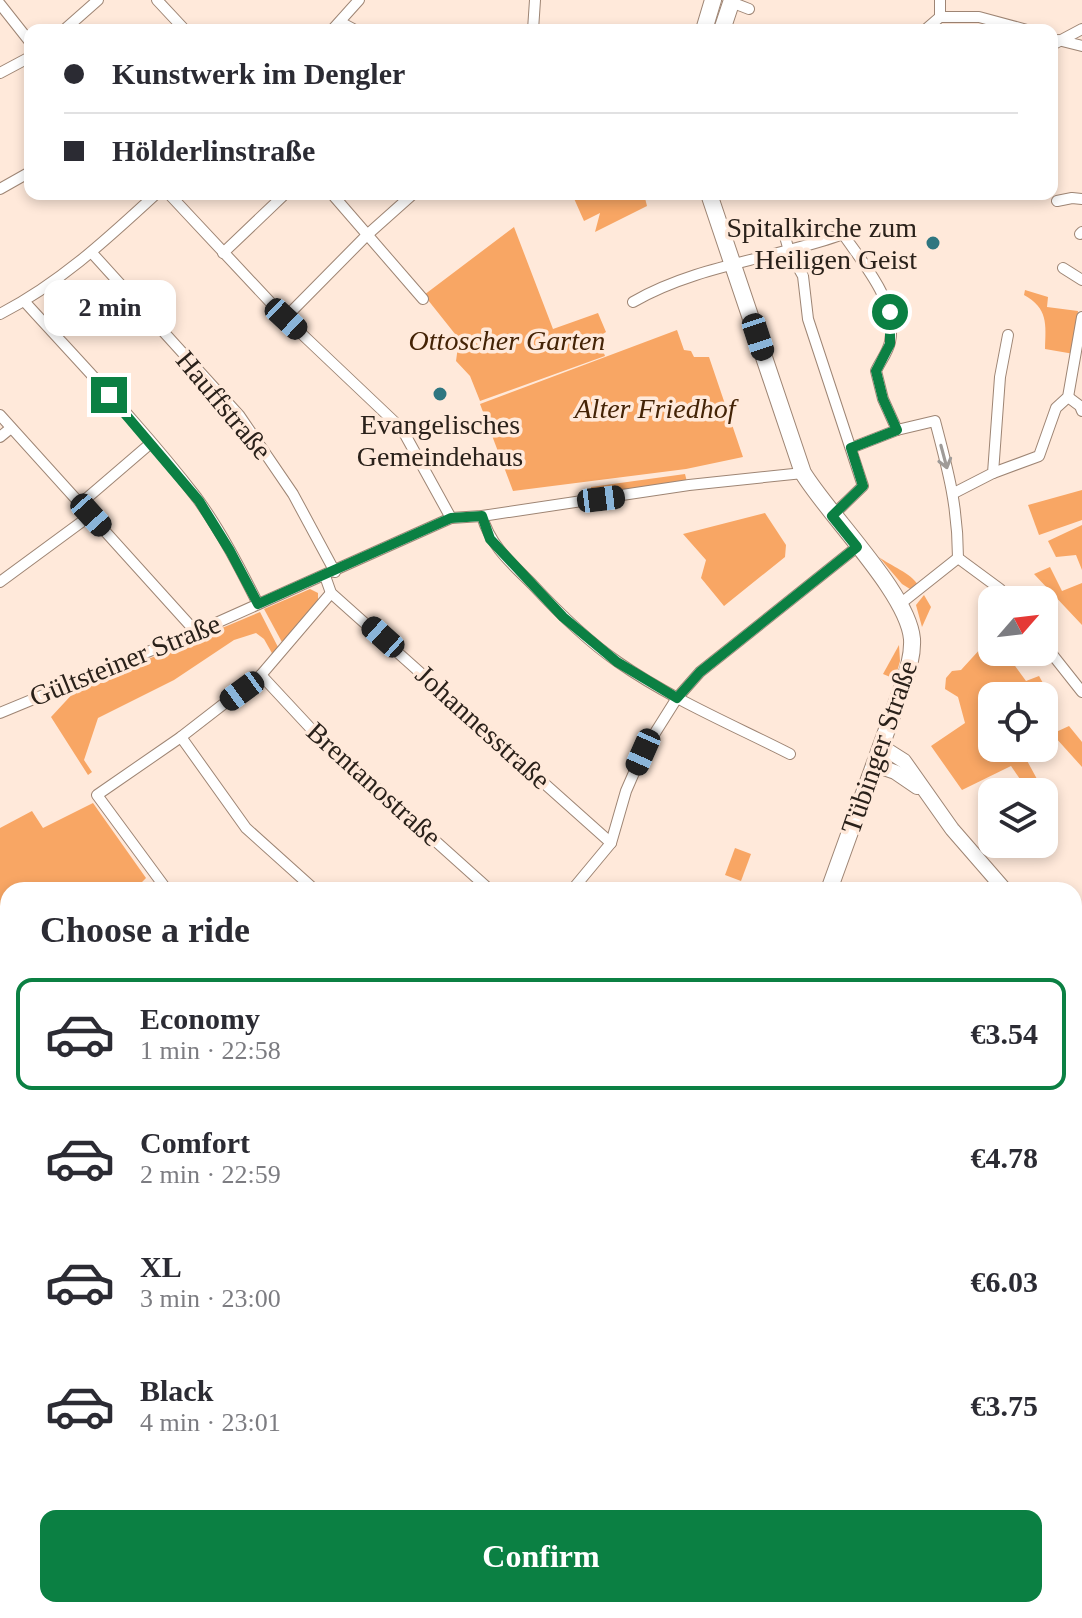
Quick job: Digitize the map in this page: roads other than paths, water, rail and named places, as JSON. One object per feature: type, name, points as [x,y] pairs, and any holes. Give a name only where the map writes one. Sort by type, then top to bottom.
[{"type":"main road","points":[[706,24],[713,0]]},
{"type":"main road","points":[[724,24],[732,1]]},
{"type":"main road","name":"Tübinger Straße","points":[[711,200],[803,473],[900,604],[912,643],[902,688],[832,882]]},
{"type":"main road","points":[[882,747],[904,761],[976,860],[997,882]]},
{"type":"main road","points":[[875,765],[914,783],[931,799]]},
{"type":"street","points":[[71,24],[98,0]]},
{"type":"street","points":[[157,0],[179,24]]},
{"type":"street","points":[[338,24],[359,0]]},
{"type":"street","points":[[533,24],[535,0]]},
{"type":"street","points":[[940,0],[940,17]]},
{"type":"street","points":[[732,1],[749,9]]},
{"type":"street","points":[[0,4],[24,34]]},
{"type":"street","points":[[932,24],[940,17],[979,17],[1005,24]]},
{"type":"street","points":[[1058,39],[1082,29]]},
{"type":"street","points":[[1058,42],[1082,46]]},
{"type":"street","points":[[0,73],[24,60]]},
{"type":"street","points":[[0,189],[24,175]]},
{"type":"street","points":[[1057,201],[1082,199]]},
{"type":"street","points":[[0,314],[24,301],[92,253],[149,200]]},
{"type":"street","points":[[174,200],[285,318],[402,429],[451,518]]},
{"type":"street","points":[[223,253],[279,200]]},
{"type":"street","points":[[337,200],[423,299]]},
{"type":"street","points":[[285,318],[406,200]]},
{"type":"street","points":[[784,233],[789,251],[803,276],[808,319],[863,486],[832,516]]},
{"type":"street","points":[[633,302],[656,289],[733,264],[843,234],[871,275],[890,312],[890,344],[876,371],[883,399],[897,430]]},
{"type":"street","name":"Hauffstraße","points":[[92,253],[247,426],[293,494],[330,574]]},
{"type":"street","points":[[1063,268],[1082,280]]},
{"type":"street","points":[[24,301],[199,501],[258,604]]},
{"type":"street","points":[[954,493],[993,473],[1039,456],[1056,408],[1068,397],[1082,317]]},
{"type":"street","points":[[993,473],[1000,377],[1008,335]]},
{"type":"street","points":[[1068,397],[1082,411]]},
{"type":"street","points":[[0,415],[196,632]]},
{"type":"street","points":[[851,448],[897,430],[935,421],[954,493],[958,558]]},
{"type":"street","points":[[0,437],[11,428]]},
{"type":"street","points":[[80,504],[151,443]]},
{"type":"street","name":"Gültsteiner Straße","points":[[0,713],[196,632],[451,518],[689,485],[803,473]]},
{"type":"street","points":[[0,582],[91,515]]},
{"type":"street","points":[[482,516],[490,539],[563,617],[617,662],[677,698],[790,754]]},
{"type":"street","points":[[579,882],[611,843],[626,791],[643,752],[677,698],[700,672],[857,547]]},
{"type":"street","points":[[958,558],[996,586]]},
{"type":"street","points":[[900,604],[958,558]]},
{"type":"street","name":"Johannesstraße","points":[[330,574],[331,593],[611,843]]},
{"type":"street","points":[[161,882],[97,795],[181,737],[261,675],[331,593]]},
{"type":"street","points":[[1058,662],[1082,692]]},
{"type":"street","name":"Brentanostraße","points":[[261,675],[315,733],[481,882]]},
{"type":"street","points":[[181,737],[246,828],[306,882]]},
{"type":"place","name":"Spitalkirche zum Heiligen Geist","points":[[933,243]]},
{"type":"place","name":"Evangelisches Gemeindehaus","points":[[440,394]]},
{"type":"park label","name":"Ottoscher Garten","points":[[507,340]]},
{"type":"park label","name":"Alter Friedhof","points":[[655,408]]}]
